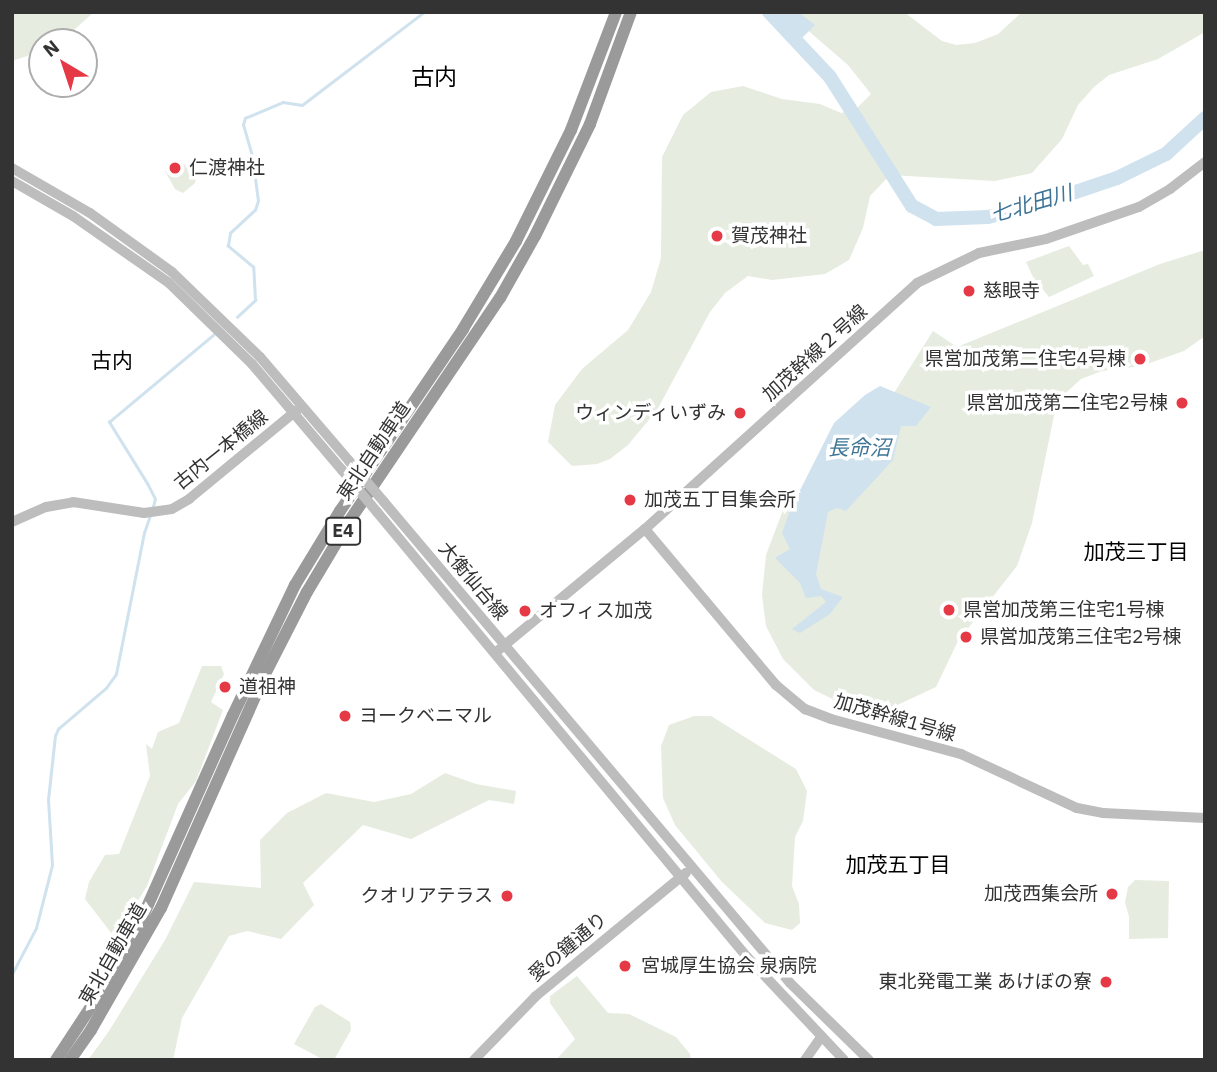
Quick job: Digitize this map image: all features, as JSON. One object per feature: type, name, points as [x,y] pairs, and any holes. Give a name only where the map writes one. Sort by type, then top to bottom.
[{"type":"highway","name":"東北自動車道","points":[[56,1060],[102,990],[143,916],[295,585],[340,510],[463,329],[516,241],[571,130],[616,12]]},
{"type":"highway","name":"東北自動車道","points":[[70,1060],[91,1030],[161,908],[265,674],[307,592],[350,520],[500,298],[535,236],[590,124],[631,12]]},
{"type":"street","name":"加茂幹線２号線","points":[[499,649],[645,529],[917,283],[979,253],[1046,239],[1139,206],[1170,189],[1205,162]]},
{"type":"street","name":"大衡仙台線","points":[[12,168],[90,213],[172,272],[236,332],[499,649],[680,877],[778,992],[844,1060]]},
{"type":"street","name":"大衡仙台線","points":[[12,181],[73,216],[169,283],[298,409]]},
{"type":"street","name":"古内一本橋線","points":[[12,522],[46,506],[73,502],[152,513],[188,499],[298,409]]},
{"type":"street","name":"加茂幹線1号線","points":[[645,529],[776,685],[805,709],[831,719],[961,754],[1077,808],[1103,813],[1205,818]]},
{"type":"street","name":"大衡仙台線","points":[[499,649],[790,983],[869,1060]]},
{"type":"street","name":"愛の鐘通り","points":[[474,1060],[536,996],[691,869]]},
{"type":"street","points":[[805,1060],[806,1054],[821,1037]]},
{"type":"shaded area","points":[[16,12],[94,12],[76,28],[28,28],[28,56],[15,60],[12,59],[12,17]]},
{"type":"shaded area","points":[[777,12],[904,12],[942,41],[956,45],[975,43],[998,34],[1022,12],[1205,12],[1205,32],[1158,59],[1109,75],[1094,87],[1078,105],[1062,139],[1032,173],[995,181],[890,175],[870,196],[863,228],[849,260],[825,274],[772,280],[748,276],[725,293],[710,312],[657,410],[628,445],[610,459],[597,464],[572,466],[548,442],[555,405],[582,369],[628,330],[651,292],[661,258],[662,157],[683,115],[711,92],[743,86],[782,99],[820,104],[841,113],[857,108],[871,94],[848,65],[804,27]]},
{"type":"shaded area","points":[[175,161],[192,167],[197,175],[195,183],[183,193],[175,189],[165,171]]},
{"type":"shaded area","points":[[1069,246],[1083,265],[1088,264],[1094,276],[1049,297],[1034,279],[1026,262]]},
{"type":"shaded area","points":[[1205,250],[1205,336],[1184,351],[1141,366],[1102,371],[1081,379],[1057,401],[1032,523],[1017,566],[958,641],[936,687],[891,708],[853,709],[814,690],[783,659],[766,626],[762,595],[766,555],[783,510],[894,393],[933,331],[957,347],[1160,264]]},
{"type":"shaded area","points":[[202,666],[221,666],[224,674],[211,702],[223,710],[196,781],[178,804],[147,886],[115,938],[85,899],[89,882],[105,855],[119,854],[150,776],[146,744],[152,749],[158,732],[179,723]]},
{"type":"shaded area","points":[[694,716],[711,716],[796,769],[807,791],[803,821],[795,837],[792,886],[799,904],[800,923],[792,930],[765,923],[722,882],[675,825],[663,798],[661,746],[669,725]]},
{"type":"shaded area","points":[[445,773],[476,784],[516,791],[514,804],[489,800],[411,839],[363,825],[303,883],[314,905],[281,939],[247,931],[229,936],[182,1018],[173,1060],[88,1060],[165,940],[194,882],[261,888],[260,840],[287,813],[326,793],[374,802],[411,794]]},
{"type":"shaded area","points":[[1135,880],[1169,881],[1168,938],[1129,939],[1129,917],[1125,902],[1128,887]]},
{"type":"shaded area","points":[[577,976],[608,1013],[629,1014],[676,1037],[690,1054],[691,1060],[556,1060],[575,1039],[550,1003],[550,996]]},
{"type":"shaded area","points":[[321,1004],[350,1022],[351,1030],[334,1060],[324,1060],[294,1044],[315,1007]]},
{"type":"water","points":[[765,12],[798,12],[815,25],[802,38]]},
{"type":"water","name":"長命沼","points":[[880,386],[931,407],[916,426],[901,426],[893,460],[846,511],[837,508],[828,512],[816,574],[821,589],[843,597],[830,614],[800,633],[792,629],[826,602],[821,596],[806,598],[800,583],[775,558],[790,549],[782,533],[790,510],[834,423],[865,395]]},
{"type":"waterway","points":[[237,317],[255,300],[253,267],[228,246],[230,233],[255,210],[258,201],[252,156],[243,125],[245,118],[283,102],[302,105],[424,12]]},
{"type":"waterway","name":"七北田川","points":[[769,12],[830,77],[912,206],[936,219],[988,217],[1034,206],[1117,178],[1166,154],[1205,118]]},
{"type":"waterway","points":[[152,510],[155,499],[109,422],[213,335]]},
{"type":"waterway","points":[[12,974],[36,928],[52,865],[48,800],[55,736],[58,729],[106,688],[116,674],[144,533],[150,516]]},
{"type":"place","name":"仁渡神社","points":[[175,168]]},
{"type":"place","name":"賀茂神社","points":[[717,236]]},
{"type":"place","name":"慈眼寺","points":[[969,291]]},
{"type":"place","name":"県営加茂第二住宅4号棟","points":[[1140,359]]},
{"type":"place","name":"県営加茂第二住宅2号棟","points":[[1182,403]]},
{"type":"place","name":"ウィンディいずみ","points":[[740,413]]},
{"type":"place","name":"加茂五丁目集会所","points":[[630,500]]},
{"type":"place","name":"県営加茂第三住宅1号棟","points":[[949,610]]},
{"type":"place","name":"オフィス加茂","points":[[525,611]]},
{"type":"place","name":"県営加茂第三住宅2号棟","points":[[966,637]]},
{"type":"place","name":"道祖神","points":[[225,687]]},
{"type":"place","name":"ヨークベニマル","points":[[345,716]]},
{"type":"place","name":"加茂西集会所","points":[[1112,894]]},
{"type":"place","name":"クオリアテラス","points":[[507,896]]},
{"type":"place","name":"宮城厚生協会 泉病院","points":[[625,966]]},
{"type":"place","name":"東北発電工業 あけぼの寮","points":[[1106,982]]},
{"type":"district","name":"古内","points":[[434,76]]},
{"type":"district","name":"古内","points":[[112,360]]},
{"type":"district","name":"加茂三丁目","points":[[1136,551]]},
{"type":"district","name":"加茂五丁目","points":[[898,864]]}]
